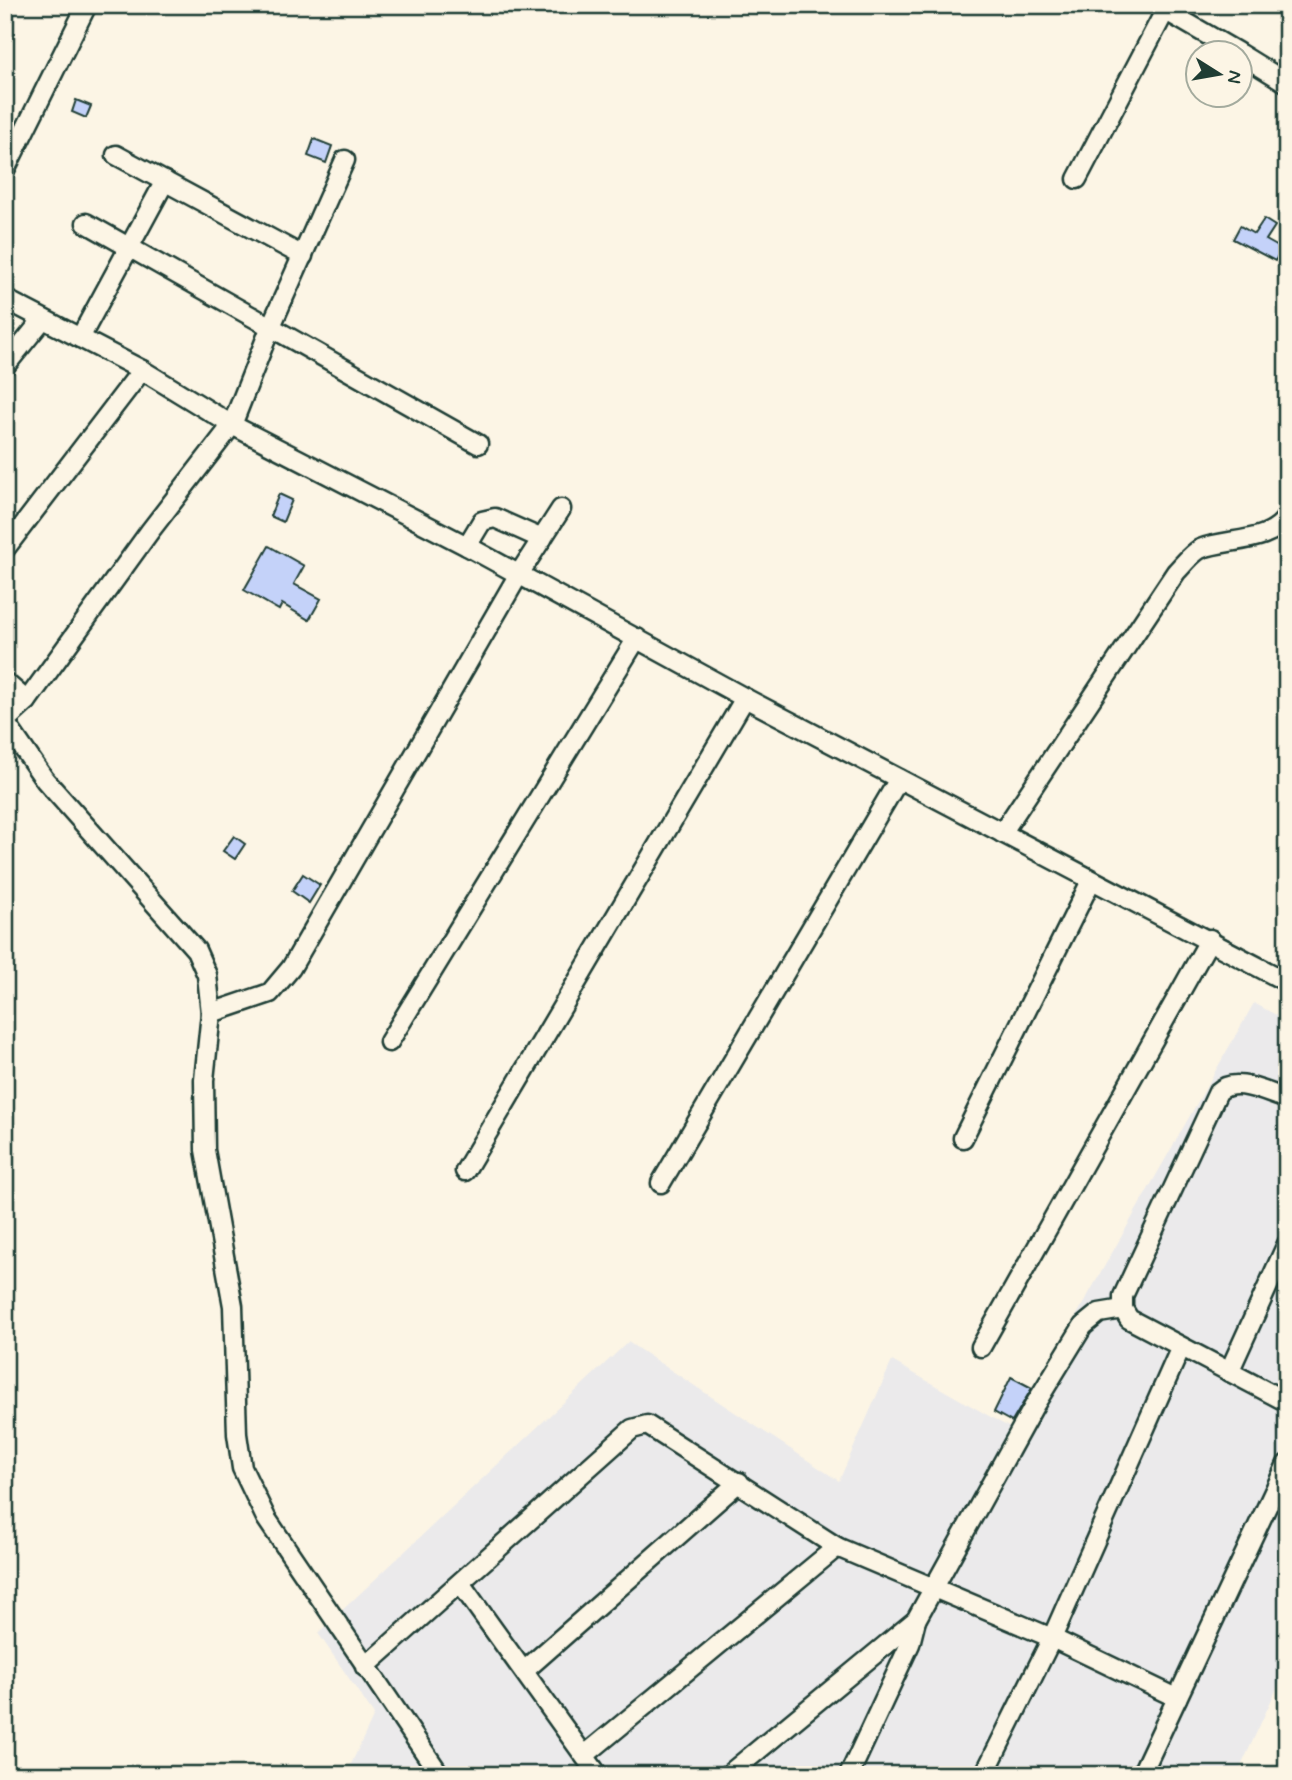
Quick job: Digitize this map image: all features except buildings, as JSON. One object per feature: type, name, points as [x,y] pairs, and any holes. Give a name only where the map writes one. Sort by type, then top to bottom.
[{"type":"street","points":[[5,170],[87,5]]},
{"type":"street","points":[[1077,179],[1161,8],[1212,38]]},
{"type":"street","points":[[1254,63],[1287,83]]},
{"type":"street","points":[[116,155],[303,256]]},
{"type":"street","points":[[345,159],[271,326],[232,425],[149,531],[27,701],[5,721],[45,780],[111,858],[196,950],[207,975],[211,1013],[204,1080],[205,1150],[233,1307],[237,1434],[242,1468],[266,1518],[365,1667],[425,1767],[440,1775]]},
{"type":"street","points":[[80,338],[165,181]]},
{"type":"street","points":[[86,223],[478,444]]},
{"type":"street","points":[[5,299],[142,370],[232,425],[467,545],[745,698],[1091,881],[1210,939],[1287,982]]},
{"type":"street","points":[[5,366],[43,319]]},
{"type":"street","points":[[5,549],[142,370]]},
{"type":"street","points":[[211,1013],[270,993],[291,968],[519,574],[561,509]]},
{"type":"street","points":[[1002,833],[1176,572],[1199,550],[1264,534],[1283,523],[1287,516]]},
{"type":"street","points":[[467,545],[482,521],[495,518],[542,539]]},
{"type":"street","points":[[389,1042],[636,638]]},
{"type":"street","points":[[5,682],[27,701]]},
{"type":"street","points":[[465,1171],[745,698]]},
{"type":"street","points":[[662,1183],[900,779]]},
{"type":"street","points":[[963,1138],[1091,881]]},
{"type":"street","points":[[981,1347],[1210,939]]},
{"type":"street","points":[[1287,1099],[1235,1083],[1224,1085],[1218,1091],[1123,1296],[1123,1308],[1129,1318],[1287,1402]]},
{"type":"street","points":[[1228,1372],[1287,1244]]},
{"type":"street","points":[[728,1775],[916,1620],[936,1589],[1034,1406],[1083,1326],[1099,1313],[1123,1308]]},
{"type":"street","points":[[985,1775],[1052,1639],[1181,1347]]},
{"type":"street","points":[[365,1667],[632,1429],[647,1425],[837,1546],[1052,1639],[1177,1698]]},
{"type":"street","points":[[1141,1775],[1287,1464]]},
{"type":"street","points":[[524,1671],[738,1482]]},
{"type":"street","points":[[586,1755],[837,1546]]},
{"type":"street","points":[[460,1583],[598,1775]]},
{"type":"street","points":[[849,1775],[910,1644],[916,1620]]},
{"type":"shaded area","points":[[1254,1003],[1287,1021],[1287,1666],[1237,1775],[346,1775],[374,1715],[318,1633],[628,1342],[839,1481],[892,1361],[1012,1429]]}]
